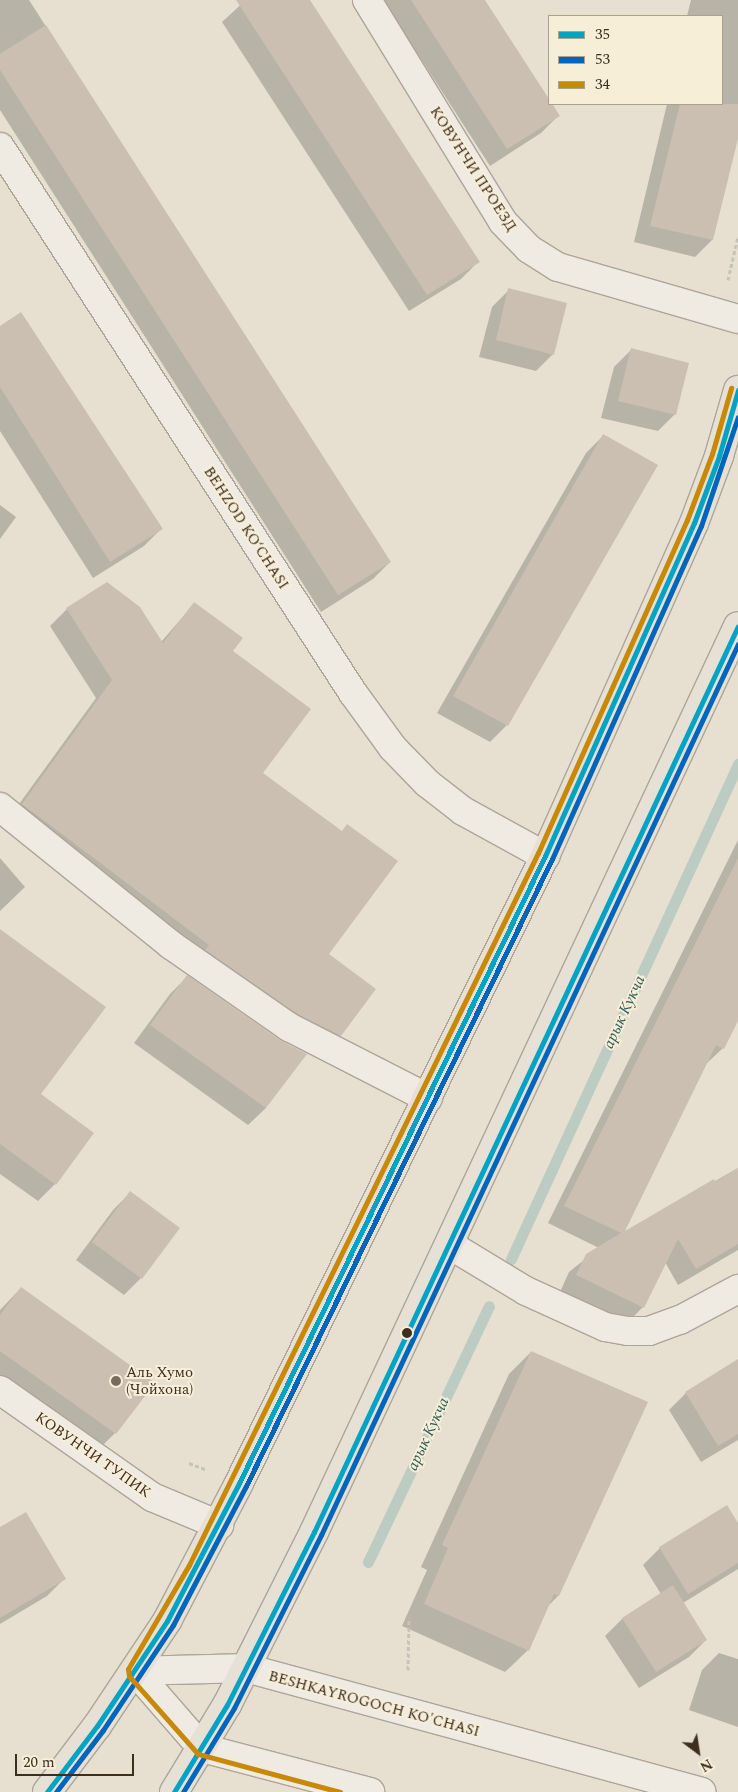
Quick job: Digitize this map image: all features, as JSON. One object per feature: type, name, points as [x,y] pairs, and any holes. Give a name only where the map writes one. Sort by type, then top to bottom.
[{"type":"main road","points":[[47,1792],[135,1671],[184,1591],[219,1525],[545,856],[694,523],[719,456],[738,390]]},
{"type":"main road","points":[[174,1792],[202,1748],[246,1668],[450,1245],[738,626]]},
{"type":"street","name":"КОВУНЧИ ПРОЕЗД","points":[[367,0],[504,222],[529,249],[558,267],[729,317]]},
{"type":"street","name":"BEHZOD KO‘CHASI","points":[[0,147],[353,694],[393,748],[427,783],[463,812],[545,856]]},
{"type":"street","points":[[0,807],[171,945],[281,1022],[428,1098]]},
{"type":"street","points":[[450,1245],[526,1291],[605,1327],[628,1331],[649,1331],[680,1320],[738,1290]]},
{"type":"street","name":"КОВУНЧИ ТУПИК","points":[[0,1390],[152,1497],[219,1525]]},
{"type":"street","name":"BESHKAYROGOCH KO'CHASI","points":[[135,1671],[246,1668],[701,1792]]},
{"type":"street","points":[[135,1671],[202,1748],[370,1792]]},
{"type":"path","points":[[729,317],[738,236]]},
{"type":"path","points":[[189,1463],[208,1470]]},
{"type":"path","points":[[408,1670],[409,1618]]},
{"type":"building","points":[[236,0],[310,0],[480,262],[427,295]]},
{"type":"building","points":[[411,0],[485,0],[548,97],[548,105],[553,105],[560,116],[507,149]]},
{"type":"building","points":[[46,25],[391,562],[338,595],[0,70],[0,54]]},
{"type":"building","points":[[738,104],[738,139],[713,240],[650,226],[680,105]]},
{"type":"building","points":[[508,288],[567,303],[554,355],[496,340]]},
{"type":"building","points":[[21,312],[163,529],[110,562],[0,387],[0,326]]},
{"type":"building","points":[[631,348],[689,363],[676,415],[618,401]]},
{"type":"building","points":[[603,434],[658,465],[508,726],[453,696]]},
{"type":"building","points":[[107,582],[140,607],[163,643],[194,602],[243,638],[233,651],[311,709],[263,773],[342,831],[347,824],[398,861],[329,954],[376,989],[341,1036],[297,1014],[205,950],[209,945],[22,804],[112,680],[66,608]]},
{"type":"building","points":[[738,858],[738,1021],[724,1049],[716,1045],[625,1231],[714,1179],[715,1182],[738,1168],[738,1244],[696,1269],[678,1239],[644,1308],[576,1275],[586,1254],[621,1233],[564,1206]]},
{"type":"building","points":[[0,929],[106,1007],[41,1094],[94,1133],[56,1185],[0,1144]]},
{"type":"building","points":[[187,975],[280,1040],[307,1054],[266,1108],[150,1025]]},
{"type":"building","points":[[130,1191],[180,1228],[142,1279],[92,1242]]},
{"type":"building","points":[[21,1287],[155,1383],[116,1434],[0,1351],[0,1315]]},
{"type":"building","points":[[531,1351],[648,1402],[559,1596],[554,1594],[529,1651],[424,1604],[448,1548],[442,1545]]},
{"type":"building","points":[[738,1359],[738,1434],[718,1446],[685,1392]]},
{"type":"building","points":[[727,1505],[738,1523],[738,1563],[688,1594],[659,1547]]},
{"type":"building","points":[[26,1512],[66,1579],[0,1618],[0,1527]]},
{"type":"building","points":[[673,1585],[707,1640],[656,1672],[622,1618]]},
{"type":"waterway","name":"арык Кукча","points":[[511,1259],[738,764]]},
{"type":"waterway","name":"арык Кукча","points":[[368,1562],[489,1306]]},
{"type":"transit line","name":"34","points":[[340,1792],[198,1754],[129,1676],[128,1669],[189,1565],[538,853],[687,520],[712,454],[731,388]]},
{"type":"transit line","name":"35","points":[[47,1792],[97,1726],[167,1621],[239,1483],[545,856],[694,523],[719,456],[738,390]]},
{"type":"transit line","name":"53","points":[[56,1792],[103,1730],[173,1625],[246,1486],[552,859],[701,526],[738,417]]},
{"type":"transit line","name":"35","points":[[174,1792],[227,1705],[314,1532],[738,626]]},
{"type":"transit line","name":"53","points":[[183,1792],[234,1708],[321,1535],[738,644]]},
{"type":"place","name":"Аль Хумо (Чойхона)","points":[[116,1381]]}]
